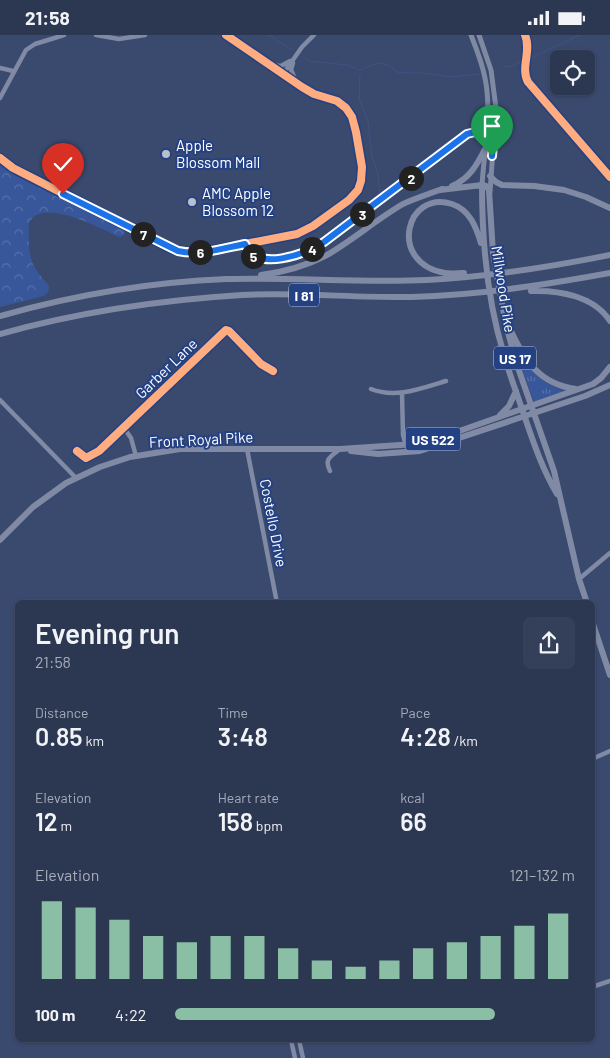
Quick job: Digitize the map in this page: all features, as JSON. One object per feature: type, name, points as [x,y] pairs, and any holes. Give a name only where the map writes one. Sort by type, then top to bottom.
[{"type":"highway","points":[[228,279],[281,272],[308,263],[333,251],[403,205],[418,197],[456,185],[477,165],[485,149]]},
{"type":"highway","points":[[490,176],[498,184],[564,190],[610,208]]},
{"type":"highway","points":[[440,190],[482,185],[488,187],[490,195]]},
{"type":"highway","name":"Millwood Pike","points":[[482,185],[485,260],[503,353],[542,466],[559,498]]},
{"type":"highway","name":"Millwood Pike","points":[[490,195],[494,259],[503,309],[516,362],[554,471],[579,579],[586,600]]},
{"type":"highway","points":[[482,275],[474,273],[446,273],[424,265],[416,257],[409,243],[408,233],[411,223],[421,209],[432,204],[444,202],[456,206],[467,213],[475,225],[485,260]]},
{"type":"highway","name":"I 81","points":[[0,316],[106,292],[178,283],[228,279],[284,278],[402,280],[482,275],[544,268],[610,255]]},
{"type":"highway","name":"I 81","points":[[0,334],[102,311],[192,299],[244,295],[410,297],[475,293],[552,284],[610,273]]},
{"type":"highway","points":[[475,293],[535,291],[567,294],[595,306],[610,321]]},
{"type":"highway","points":[[505,317],[522,354],[539,373],[556,385],[578,390]]},
{"type":"highway","name":"Front Royal Pike","points":[[0,540],[33,507],[76,477],[136,455],[180,449],[340,449],[405,445],[436,439],[578,390],[597,381],[610,367]]},
{"type":"highway","name":"Front Royal Pike","points":[[340,449],[378,454],[410,453],[585,396],[610,385]]},
{"type":"highway","points":[[499,417],[509,406],[516,391]]},
{"type":"highway","points":[[595,630],[610,675]]},
{"type":"main road","name":"US 17","points":[[470,35],[480,58],[486,85],[488,106],[486,133]]},
{"type":"main road","name":"US 17","points":[[478,35],[486,53],[493,80],[496,108],[494,133]]},
{"type":"main road","name":"Millwood Pike","points":[[482,185],[486,133]]},
{"type":"main road","name":"Millwood Pike","points":[[490,195],[494,133]]},
{"type":"street","points":[[0,98],[21,56],[28,47],[64,35]]},
{"type":"street","points":[[96,35],[119,39],[145,35]]},
{"type":"street","points":[[270,65],[283,66],[314,35]]},
{"type":"street","points":[[525,35],[528,47],[525,75],[528,82],[610,177]]},
{"type":"street","points":[[0,158],[18,171],[178,251],[189,253],[204,252],[291,235],[306,230],[350,200],[360,186],[362,167],[356,132],[349,111],[337,101],[314,94],[297,84],[229,36]]},
{"type":"street","points":[[283,75],[296,55]]},
{"type":"street","points":[[296,55],[291,70],[297,84]]},
{"type":"street","points":[[0,68],[13,71]]},
{"type":"street","points":[[245,244],[254,257],[268,259],[291,256],[312,249],[330,238],[464,137],[475,132],[494,133]]},
{"type":"street","name":"Garber Lane","points":[[77,451],[83,457],[88,457],[99,451],[226,330],[261,364],[273,371]]},
{"type":"street","points":[[371,389],[378,392],[402,393],[446,381]]},
{"type":"street","points":[[402,393],[403,435],[405,445],[410,453]]},
{"type":"street","points":[[0,399],[76,477]]},
{"type":"street","points":[[124,428],[131,438],[136,455]]},
{"type":"street","name":"Costello Drive","points":[[247,449],[276,600]]},
{"type":"street","points":[[330,471],[328,461],[340,449]]},
{"type":"street","points":[[579,579],[610,553]]},
{"type":"street","points":[[595,758],[610,751]]},
{"type":"street","points":[[595,986],[610,981]]},
{"type":"street","points":[[291,1042],[295,1058]]},
{"type":"street","points":[[299,1042],[302,1058]]},
{"type":"green space","points":[[0,165],[13,174],[124,230],[125,234],[121,237],[117,236],[86,222],[60,214],[38,214],[29,224],[30,254],[33,265],[49,286],[47,294],[0,307]]},
{"type":"green space","points":[[509,331],[518,351],[530,369],[556,388],[567,391],[535,402],[533,400]]},
{"type":"waterway","points":[[269,35],[292,50]]},
{"type":"waterway","points":[[533,57],[580,35]]},
{"type":"waterway","points":[[304,57],[309,61],[347,65],[360,70],[378,63],[388,65],[397,72],[406,73],[452,77],[479,74]]},
{"type":"waterway","points":[[504,67],[520,62]]},
{"type":"waterway","points":[[360,75],[359,99],[368,121],[372,156],[378,175],[380,193]]},
{"type":"cycle path","points":[[0,158],[13,168],[172,249],[184,252],[204,252],[297,234],[313,226],[349,200],[358,190],[362,167],[352,117],[346,108],[337,101],[314,94],[302,87],[226,35]]},
{"type":"cycle path","points":[[525,35],[527,41],[525,71],[528,82],[610,177]]},
{"type":"cycle path","points":[[77,451],[86,458],[99,451],[226,330],[261,364],[273,371]]},
{"type":"place","name":"Apple Blossom Mall","points":[[166,154]]},
{"type":"place","name":"AMC Apple Blossom 12","points":[[192,202]]},
{"type":"route","points":[[63,194],[178,251],[189,253],[204,252],[245,244],[250,253],[260,259],[278,259],[306,251],[324,242],[438,158],[467,134],[475,132],[494,133],[492,156]]}]
